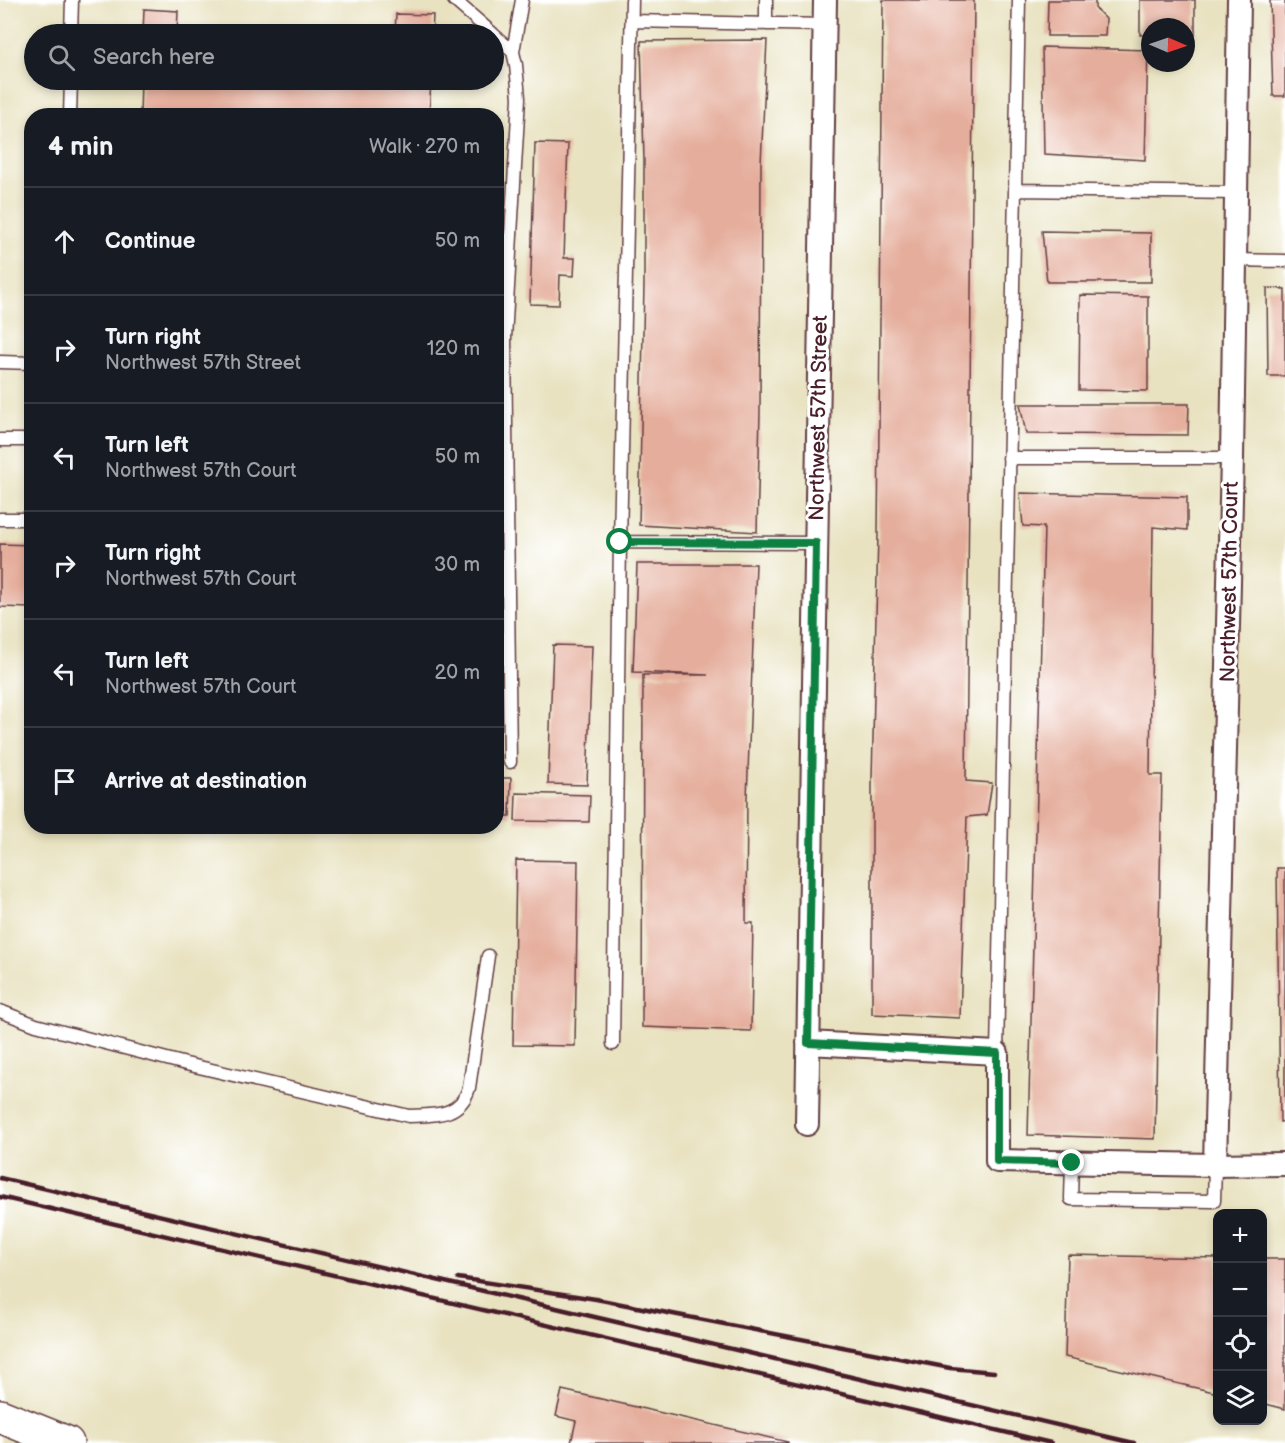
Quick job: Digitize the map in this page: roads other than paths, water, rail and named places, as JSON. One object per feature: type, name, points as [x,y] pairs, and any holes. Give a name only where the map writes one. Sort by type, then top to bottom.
[{"type":"highway","points":[[0,1416],[67,1443]]},
{"type":"street","name":"Northwest 57th Street","points":[[807,1124],[825,0]]},
{"type":"street","name":"Northwest 57th Court","points":[[1215,1165],[1232,458],[1239,0]]},
{"type":"street","points":[[808,1043],[997,1053],[997,1161],[1285,1164]]},
{"type":"lane","points":[[71,24],[72,0]]},
{"type":"lane","points":[[454,0],[481,24]]},
{"type":"lane","points":[[504,298],[519,98],[513,52],[522,0]]},
{"type":"lane","points":[[614,1044],[620,542],[632,0]]},
{"type":"lane","points":[[766,0],[766,24]]},
{"type":"lane","points":[[997,1053],[1019,0]]},
{"type":"lane","points":[[632,21],[825,25]]},
{"type":"lane","points":[[504,44],[513,52]]},
{"type":"lane","points":[[70,90],[70,108]]},
{"type":"lane","points":[[1015,190],[1237,193]]},
{"type":"lane","points":[[1236,260],[1285,261]]},
{"type":"lane","points":[[0,362],[24,363]]},
{"type":"lane","points":[[0,440],[24,440]]},
{"type":"lane","points":[[1009,458],[1232,458]]},
{"type":"lane","points":[[0,519],[24,519]]},
{"type":"lane","points":[[620,542],[816,543]]},
{"type":"lane","points":[[504,640],[510,762]]},
{"type":"lane","points":[[0,1011],[36,1025],[197,1066],[409,1116],[435,1115],[453,1110],[465,1100],[488,956]]},
{"type":"lane","points":[[1072,1163],[1071,1199],[1214,1201],[1215,1165]]},
{"type":"railway","points":[[0,1178],[1134,1443]]},
{"type":"railway","points":[[0,1197],[1051,1443]]},
{"type":"railway","points":[[458,1278],[596,1299],[950,1368],[994,1372]]}]
